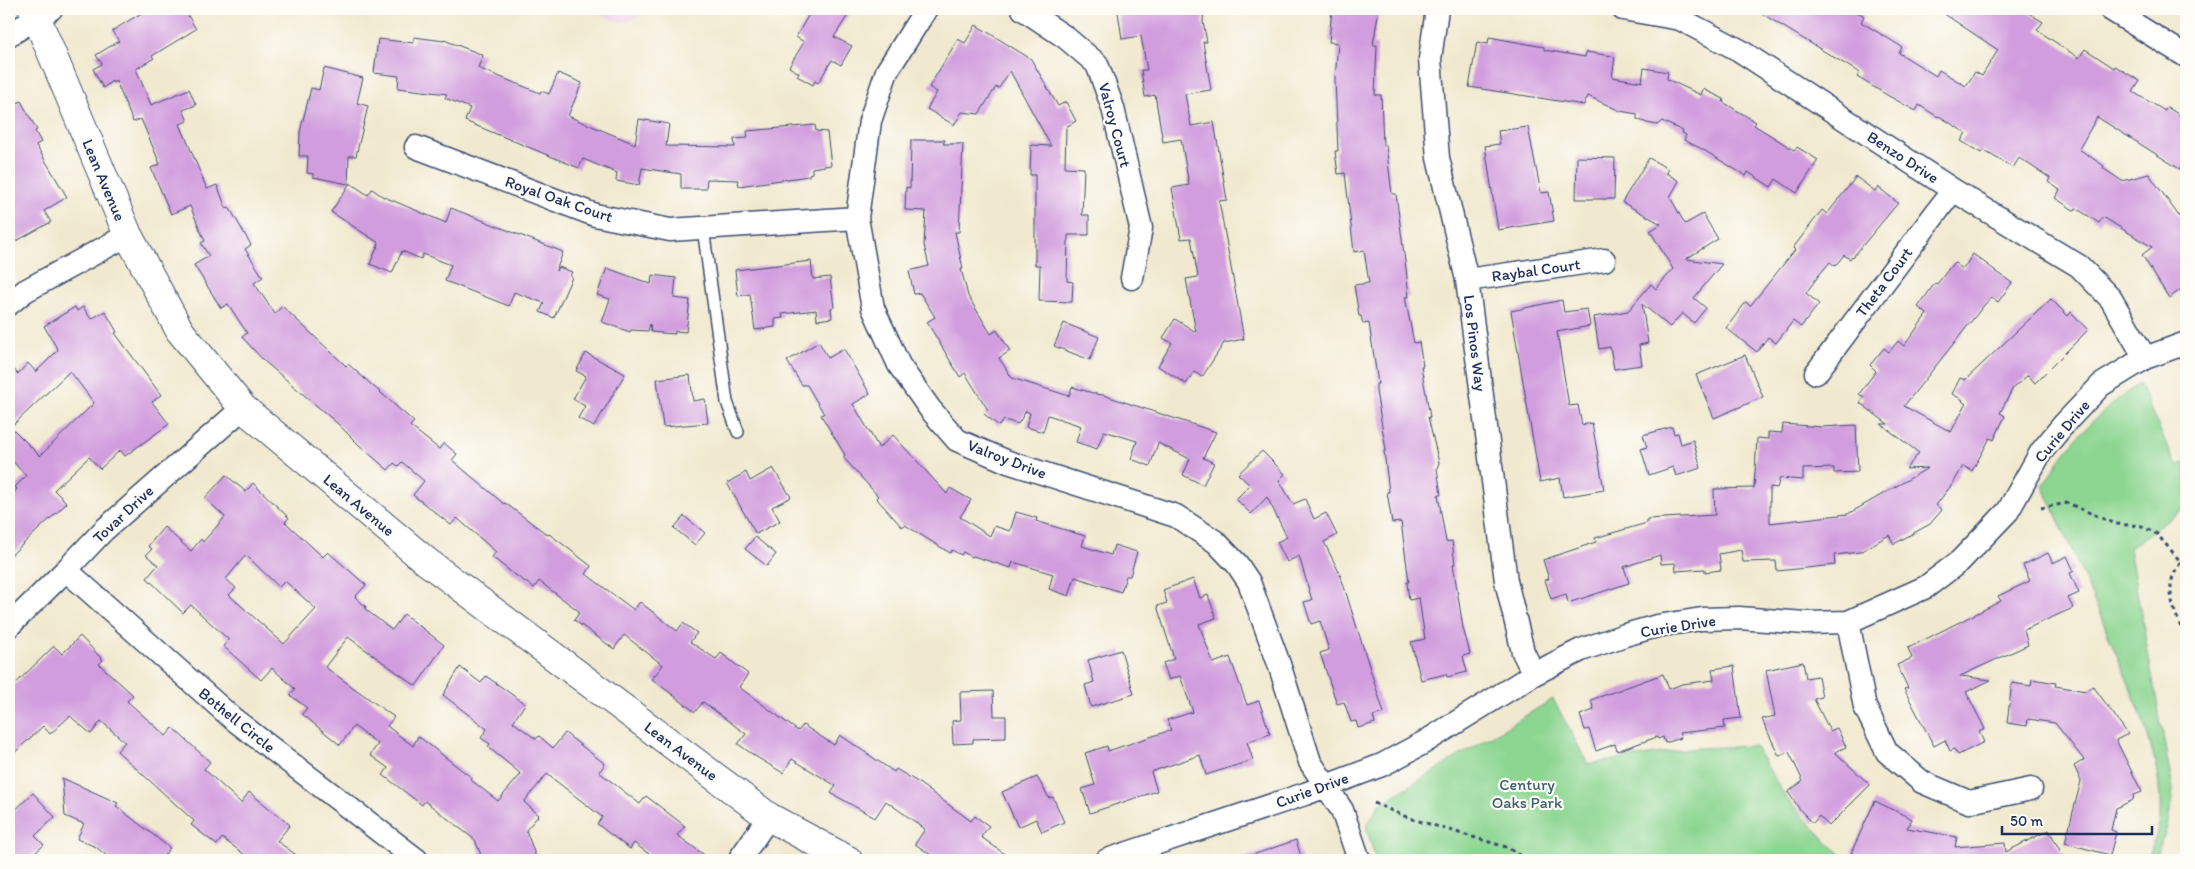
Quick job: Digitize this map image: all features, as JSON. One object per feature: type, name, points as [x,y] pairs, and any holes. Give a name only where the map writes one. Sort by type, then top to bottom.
[{"type":"street","name":"Valroy Drive","points":[[926,9],[887,71],[870,121],[858,218],[873,308],[899,365],[930,409],[957,440],[1008,462],[1176,516],[1216,542],[1238,564],[1250,582],[1279,664],[1310,762],[1342,810],[1359,860]]},
{"type":"street","name":"Valroy Court","points":[[1023,9],[1065,37],[1097,64],[1113,108],[1141,228],[1132,278]]},
{"type":"street","name":"Los Pinos Way","points":[[1437,9],[1430,59],[1438,158],[1467,280],[1506,581],[1523,652],[1534,674]]},
{"type":"street","name":"Benzo Drive","points":[[1623,9],[1680,20],[1739,50],[1953,190],[2079,266],[2111,298],[2145,358]]},
{"type":"street","points":[[2110,9],[2186,56]]},
{"type":"street","points":[[9,35],[40,12]]},
{"type":"street","name":"Lean Avenue","points":[[40,12],[128,235],[180,331],[243,408],[426,561],[770,817],[848,860]]},
{"type":"street","name":"Royal Oak Court","points":[[416,147],[595,215],[670,230],[858,218]]},
{"type":"street","name":"Theta Court","points":[[1816,373],[1953,190]]},
{"type":"street","points":[[9,304],[25,291],[128,235]]},
{"type":"street","name":"Raybal Court","points":[[1467,280],[1604,260]]},
{"type":"street","name":"Curie Drive","points":[[1107,860],[1136,855],[1382,765],[1422,744],[1534,674],[1581,650],[1657,626],[1702,619],[1721,618],[1805,623],[1848,622],[1926,587],[1960,561],[2008,511],[2041,452],[2064,424],[2101,386],[2145,358],[2186,343]]},
{"type":"street","name":"Tovar Drive","points":[[9,626],[104,530],[243,408]]},
{"type":"street","name":"Bothell Circle","points":[[66,570],[232,718],[417,860]]},
{"type":"street","points":[[1848,622],[1865,707],[1888,752],[1922,782],[1969,802],[2031,789]]},
{"type":"street","points":[[739,860],[770,817]]},
{"type":"lane","points":[[703,228],[727,402],[738,432]]},
{"type":"path","points":[[2041,508],[2067,503],[2116,524],[2142,526],[2157,534],[2181,562]]},
{"type":"path","points":[[2186,557],[2181,562],[2169,587],[2173,609],[2186,639]]},
{"type":"path","points":[[1374,803],[1408,818],[1506,848],[1529,860]]},
{"type":"shaded area","points":[[582,9],[653,9],[625,23]]},
{"type":"green space","points":[[2139,384],[2176,465],[2186,463],[2186,507],[2129,548],[2173,790],[2167,826],[2153,860],[2145,860],[2158,828],[2160,796],[2153,754],[2147,733],[2107,632],[2043,486],[2074,441],[2085,429],[2110,406]]},
{"type":"green space","name":"Century Oaks Park","points":[[1553,699],[1588,764],[1697,748],[1755,746],[1786,798],[1829,844],[1848,860],[1376,860],[1366,826],[1380,804]]},
{"type":"building","points":[[148,9],[184,9],[196,29],[152,56],[154,58],[136,69],[151,105],[189,89],[196,105],[183,110],[188,121],[180,124],[207,189],[217,185],[226,208],[229,207],[251,245],[245,249],[263,277],[254,283],[275,314],[282,306],[346,366],[348,364],[414,422],[410,426],[439,449],[444,443],[457,454],[452,460],[504,504],[549,534],[591,566],[586,574],[634,610],[640,602],[677,631],[683,623],[697,633],[690,642],[716,659],[721,653],[748,674],[739,687],[798,731],[803,725],[834,745],[840,735],[894,772],[896,769],[916,781],[971,821],[975,816],[989,826],[981,837],[1013,860],[938,860],[915,844],[925,829],[886,801],[875,818],[831,793],[836,786],[792,759],[783,773],[755,756],[738,744],[746,734],[703,702],[695,712],[652,679],[663,665],[624,635],[614,649],[574,620],[580,612],[539,581],[534,588],[511,572],[492,557],[496,552],[457,518],[451,525],[413,495],[424,481],[402,462],[398,466],[394,463],[388,470],[338,424],[263,360],[242,337],[247,333],[228,304],[221,308],[194,265],[209,256],[201,243],[205,241],[190,206],[171,214],[151,168],[160,164],[141,119],[133,122],[116,81],[113,83],[112,81],[103,88],[93,69],[102,64],[96,55],[119,41],[112,31]]},
{"type":"building","points":[[812,9],[852,9],[834,37],[852,46],[841,65],[832,60],[818,83],[815,81],[813,85],[797,76],[799,73],[789,67],[804,42],[796,37]]},
{"type":"building","points":[[1121,9],[1204,9],[1203,22],[1207,42],[1203,42],[1211,90],[1185,94],[1191,126],[1214,122],[1227,200],[1219,201],[1244,339],[1224,343],[1202,377],[1194,372],[1186,384],[1158,366],[1172,343],[1163,338],[1175,319],[1196,332],[1186,279],[1198,277],[1191,238],[1181,239],[1172,188],[1189,185],[1181,139],[1163,142],[1155,95],[1145,97],[1141,70],[1147,70],[1141,36],[1122,39],[1118,12]]},
{"type":"building","points":[[1332,9],[1379,9],[1373,45],[1377,45],[1375,95],[1381,95],[1383,145],[1386,145],[1392,194],[1396,194],[1406,269],[1409,297],[1405,297],[1414,343],[1419,342],[1423,366],[1421,366],[1430,417],[1428,417],[1439,463],[1437,468],[1441,495],[1438,495],[1446,542],[1452,541],[1455,564],[1453,564],[1463,628],[1470,654],[1463,656],[1467,672],[1447,677],[1446,674],[1421,680],[1411,642],[1425,639],[1419,598],[1409,600],[1407,582],[1409,582],[1401,522],[1392,523],[1387,492],[1389,492],[1384,451],[1386,450],[1376,391],[1376,384],[1378,384],[1369,323],[1363,324],[1361,316],[1359,316],[1354,285],[1369,283],[1364,250],[1354,252],[1345,173],[1338,174],[1335,151],[1338,151],[1335,79],[1338,43],[1329,42]]},
{"type":"building","points":[[1754,9],[1853,9],[1864,16],[1861,22],[1902,47],[1899,53],[1936,76],[1939,70],[1966,86],[1975,72],[1982,76],[1998,50],[1937,9],[2022,9],[2043,22],[2037,30],[2079,58],[2085,49],[2114,68],[2115,66],[2140,81],[2133,92],[2165,111],[2167,107],[2186,119],[2186,173],[2097,117],[2079,149],[2122,181],[2149,174],[2186,226],[2186,286],[2169,298],[2142,255],[2152,247],[2103,217],[2099,223],[2076,208],[2075,211],[2055,198],[2060,190],[2048,182],[2050,178],[2019,158],[2013,168],[1983,150],[1981,153],[1961,141],[1966,133],[1919,105],[1916,111],[1887,95],[1857,77],[1860,73]]},
{"type":"building","points":[[976,25],[1031,59],[1058,106],[1066,102],[1076,121],[1066,127],[1065,167],[1084,168],[1082,215],[1089,215],[1089,235],[1068,235],[1067,281],[1073,282],[1072,302],[1039,301],[1040,265],[1035,265],[1035,175],[1030,175],[1031,145],[1051,146],[1010,71],[999,88],[996,87],[979,114],[962,112],[954,125],[927,109],[937,92],[929,87],[958,39],[965,43]]},
{"type":"building","points":[[414,37],[444,40],[483,55],[478,68],[540,93],[541,91],[549,94],[558,73],[582,83],[568,116],[635,144],[639,119],[669,124],[666,146],[735,147],[734,139],[748,138],[747,131],[815,125],[816,131],[827,132],[831,165],[812,168],[812,173],[809,176],[739,186],[738,180],[707,179],[706,189],[681,189],[681,174],[642,168],[639,185],[616,181],[617,173],[583,159],[579,168],[465,121],[470,108],[445,98],[447,94],[398,88],[399,76],[374,73],[378,39],[413,43]]},
{"type":"building","points":[[1489,37],[1544,47],[1544,50],[1585,57],[1586,52],[1612,56],[1615,58],[1612,77],[1642,82],[1644,68],[1668,72],[1667,79],[1701,95],[1703,89],[1724,99],[1723,102],[1756,122],[1754,125],[1794,150],[1797,147],[1818,160],[1797,193],[1776,179],[1771,187],[1748,172],[1746,176],[1684,140],[1686,135],[1682,133],[1683,131],[1662,121],[1657,125],[1647,123],[1637,119],[1637,114],[1620,111],[1588,96],[1584,105],[1469,87],[1477,42],[1488,44]]},
{"type":"building","points":[[324,68],[363,78],[357,103],[368,106],[356,156],[349,156],[348,184],[313,177],[313,174],[307,173],[308,156],[299,156],[300,132],[311,88],[319,90]]},
{"type":"building","points":[[21,101],[37,130],[35,131],[41,142],[36,145],[67,197],[44,211],[51,222],[9,245],[9,208],[16,204],[9,193],[9,108]]},
{"type":"building","points":[[1528,127],[1541,193],[1549,192],[1554,221],[1498,230],[1485,146],[1500,144],[1498,131]]},
{"type":"building","points":[[911,140],[945,140],[943,144],[963,144],[959,232],[955,232],[963,269],[961,269],[968,296],[991,334],[997,330],[1010,351],[999,358],[1012,378],[1069,396],[1072,387],[1100,394],[1216,432],[1203,458],[1214,463],[1203,485],[1183,475],[1190,459],[1158,443],[1150,466],[1131,459],[1137,441],[1104,431],[1097,449],[1076,442],[1081,426],[1048,415],[1043,432],[1026,427],[1030,413],[1026,411],[1018,424],[1004,420],[999,426],[984,414],[988,410],[965,373],[960,377],[927,322],[935,317],[920,293],[914,294],[909,271],[929,266],[924,245],[926,211],[905,210],[906,187],[910,188]]},
{"type":"building","points":[[1577,157],[1615,158],[1614,199],[1576,199]]},
{"type":"building","points":[[1649,158],[1668,169],[1666,173],[1679,181],[1670,197],[1685,224],[1703,214],[1718,239],[1686,259],[1722,264],[1694,298],[1706,308],[1694,323],[1682,313],[1670,327],[1642,304],[1648,343],[1639,345],[1642,365],[1614,369],[1610,347],[1599,349],[1594,317],[1628,311],[1651,284],[1656,289],[1673,269],[1650,231],[1661,224],[1622,202]]},
{"type":"building","points":[[1856,177],[1875,191],[1878,187],[1898,203],[1853,257],[1850,259],[1844,255],[1835,266],[1830,262],[1819,275],[1806,293],[1819,304],[1801,327],[1793,321],[1776,343],[1768,337],[1757,352],[1726,328],[1746,302],[1750,306],[1795,250],[1793,248],[1822,210],[1827,214]]},
{"type":"building","points":[[350,183],[368,195],[372,189],[382,196],[446,223],[451,208],[563,252],[556,271],[559,267],[572,272],[570,276],[572,277],[554,318],[540,312],[544,303],[514,292],[509,306],[445,281],[451,265],[423,254],[421,259],[402,251],[392,273],[370,264],[379,243],[331,212]]},
{"type":"building","points":[[1973,254],[2012,283],[1998,302],[1992,298],[1985,304],[1904,406],[1951,432],[1966,404],[1963,400],[1952,394],[1960,378],[1965,380],[2051,299],[2068,316],[2071,312],[2088,330],[2035,383],[2028,375],[2013,388],[2000,413],[2005,416],[1994,440],[1990,438],[1972,471],[1963,466],[1954,482],[1936,505],[1942,510],[1930,524],[1894,544],[1889,535],[1860,552],[1834,555],[1835,565],[1777,571],[1776,561],[1743,562],[1741,550],[1719,554],[1721,570],[1705,572],[1705,569],[1676,571],[1675,563],[1661,564],[1660,555],[1624,567],[1629,583],[1568,603],[1566,594],[1551,599],[1545,580],[1549,579],[1543,560],[1596,542],[1595,538],[1647,523],[1647,519],[1715,515],[1714,489],[1754,488],[1757,438],[1768,439],[1768,432],[1782,433],[1783,424],[1822,427],[1856,425],[1858,472],[1834,473],[1834,468],[1803,469],[1803,480],[1780,478],[1777,488],[1770,487],[1770,523],[1848,514],[1928,468],[1906,469],[1919,453],[1881,424],[1888,424],[1860,403],[1864,397],[1859,394],[1876,371],[1870,365],[1884,348],[1889,352],[1898,341],[1904,346],[1927,314],[1918,307],[1935,283],[1937,284],[1954,262],[1963,269]]},
{"type":"building","points":[[811,261],[813,279],[830,277],[834,307],[831,308],[832,318],[817,320],[816,310],[782,314],[783,318],[775,319],[775,327],[755,330],[750,294],[738,296],[735,270]]},
{"type":"building","points":[[607,268],[651,284],[652,275],[676,278],[674,298],[690,300],[686,332],[675,331],[675,334],[651,332],[650,324],[648,331],[631,330],[630,332],[602,322],[610,299],[597,295]]},
{"type":"building","points":[[1562,300],[1564,312],[1587,309],[1590,326],[1557,332],[1569,406],[1578,405],[1582,425],[1592,423],[1604,490],[1563,497],[1560,478],[1540,482],[1511,311]]},
{"type":"building","points":[[75,307],[77,311],[83,307],[91,319],[105,311],[117,332],[115,333],[161,395],[152,402],[169,424],[125,456],[120,450],[100,469],[89,457],[54,490],[67,503],[9,557],[9,498],[17,489],[15,487],[26,476],[9,457],[9,364],[18,374],[28,363],[36,372],[58,350],[44,326]],"holes":[[[70,371],[94,403],[40,456],[11,427]]]},
{"type":"building","points":[[1064,323],[1099,337],[1090,360],[1054,346]]},
{"type":"building","points":[[819,342],[828,358],[844,349],[870,394],[853,404],[879,448],[893,435],[947,494],[950,488],[971,500],[960,517],[990,536],[994,526],[1010,531],[1016,512],[1037,518],[1036,521],[1085,536],[1082,546],[1111,555],[1114,545],[1137,552],[1130,576],[1126,576],[1121,592],[1075,577],[1069,596],[1049,589],[1053,574],[1013,562],[1011,568],[972,557],[963,552],[961,555],[952,550],[950,553],[905,525],[902,527],[876,498],[878,496],[843,457],[845,455],[821,415],[824,414],[807,385],[802,385],[787,361]]},
{"type":"building","points":[[586,353],[625,374],[594,427],[578,418],[585,406],[573,399],[586,376],[576,371]]},
{"type":"building","points":[[1745,355],[1763,397],[1714,418],[1696,375]]},
{"type":"building","points":[[690,375],[693,401],[705,399],[708,423],[663,427],[657,379]]},
{"type":"building","points":[[1672,427],[1674,434],[1678,433],[1681,444],[1693,440],[1701,468],[1676,476],[1673,467],[1649,475],[1641,449],[1647,447],[1643,435]]},
{"type":"building","points":[[1262,451],[1285,474],[1279,480],[1293,504],[1305,499],[1314,519],[1326,513],[1337,535],[1324,542],[1340,574],[1384,713],[1373,716],[1375,723],[1358,728],[1356,721],[1351,722],[1344,702],[1337,704],[1320,653],[1329,650],[1320,621],[1311,624],[1304,602],[1312,600],[1299,556],[1287,562],[1277,542],[1287,537],[1267,497],[1251,514],[1236,499],[1250,485],[1238,474]]},
{"type":"building","points":[[773,468],[791,497],[772,507],[780,521],[756,534],[727,483],[746,472],[750,481]]},
{"type":"building","points":[[226,475],[246,492],[253,483],[289,518],[285,522],[323,557],[328,552],[366,585],[355,597],[366,607],[365,609],[392,630],[404,614],[444,645],[416,686],[348,637],[325,667],[394,717],[387,726],[413,746],[418,736],[498,801],[521,774],[488,747],[490,744],[481,738],[487,729],[443,695],[460,667],[481,683],[486,676],[525,704],[513,722],[536,739],[539,736],[553,748],[565,733],[605,764],[599,772],[640,804],[646,796],[685,826],[677,835],[711,860],[657,860],[634,843],[630,849],[597,824],[602,817],[547,774],[524,802],[539,815],[526,830],[537,860],[483,860],[475,840],[425,801],[422,805],[383,775],[388,768],[370,755],[378,744],[354,726],[340,745],[302,714],[307,708],[290,695],[295,689],[272,668],[261,680],[223,646],[229,640],[191,605],[183,613],[147,578],[158,565],[146,555],[152,549],[148,546],[164,527],[191,551],[201,539],[203,542],[225,517],[205,498]],"holes":[[[246,555],[279,587],[285,581],[316,609],[284,644],[229,595],[236,588],[226,579]]]},
{"type":"building","points":[[684,516],[705,533],[695,545],[674,528]]},
{"type":"building","points":[[755,537],[776,554],[767,566],[745,549]]},
{"type":"building","points":[[2048,553],[2053,563],[2067,556],[2074,571],[2070,573],[2079,593],[2068,598],[2073,608],[2024,630],[2028,645],[1960,676],[1991,680],[1966,692],[1985,729],[1979,732],[1984,742],[1958,755],[1954,749],[1950,751],[1945,740],[1934,746],[1904,689],[1908,688],[1897,665],[1912,658],[1908,648],[2001,601],[1998,596],[2030,581],[2023,565]]},
{"type":"building","points":[[1193,579],[1200,598],[1208,595],[1216,618],[1199,624],[1213,663],[1230,657],[1247,705],[1259,701],[1270,734],[1247,742],[1253,760],[1206,775],[1200,755],[1151,772],[1157,791],[1090,813],[1082,789],[1095,785],[1085,753],[1107,746],[1108,751],[1171,730],[1167,720],[1193,712],[1180,676],[1169,680],[1163,663],[1174,659],[1157,606],[1167,603],[1163,590]]},
{"type":"building","points":[[80,636],[103,660],[99,664],[133,695],[127,701],[166,736],[173,728],[210,762],[204,769],[241,803],[249,792],[290,825],[277,841],[303,860],[252,860],[222,838],[217,845],[191,825],[194,821],[117,751],[125,742],[101,721],[91,734],[70,716],[50,734],[43,726],[9,758],[9,690],[54,646],[62,654]]},
{"type":"building","points":[[1121,650],[1134,694],[1091,707],[1085,685],[1094,682],[1088,660]]},
{"type":"building","points":[[1803,662],[1806,678],[1818,676],[1822,697],[1814,699],[1830,731],[1837,728],[1846,747],[1835,752],[1870,785],[1829,826],[1819,816],[1813,823],[1800,810],[1788,792],[1803,781],[1789,752],[1779,756],[1762,719],[1775,716],[1766,670]]},
{"type":"building","points":[[1734,666],[1741,718],[1724,720],[1725,728],[1679,733],[1681,738],[1665,743],[1663,737],[1658,739],[1657,737],[1617,751],[1615,744],[1596,751],[1589,729],[1585,730],[1580,715],[1594,710],[1591,700],[1663,674],[1669,689],[1682,684],[1714,680],[1712,669]]},
{"type":"building","points":[[2032,679],[2056,683],[2055,686],[2086,691],[2093,686],[2128,734],[2116,740],[2142,792],[2134,795],[2133,800],[2116,808],[2111,830],[2116,832],[2110,855],[2065,843],[2081,781],[2074,766],[2084,760],[2055,723],[2028,719],[2027,726],[2007,723],[2012,683],[2031,686]]},
{"type":"building","points":[[993,691],[994,716],[1006,716],[1006,738],[973,739],[973,743],[953,744],[952,721],[961,720],[960,692]]},
{"type":"building","points":[[1037,777],[1049,798],[1053,797],[1064,822],[1042,832],[1036,819],[1018,827],[1002,792]]},
{"type":"building","points":[[62,778],[118,803],[116,806],[170,848],[160,860],[112,860],[96,847],[77,839],[84,824],[65,816]]},
{"type":"building","points":[[33,793],[55,817],[35,836],[44,845],[27,860],[9,860],[9,816]]},
{"type":"building","points":[[1875,801],[1912,819],[1907,828],[1957,837],[1955,847],[2005,843],[2006,852],[2049,830],[2065,860],[1866,860],[1851,853]]},
{"type":"building","points":[[1296,840],[1302,860],[1245,860],[1244,858]]}]
